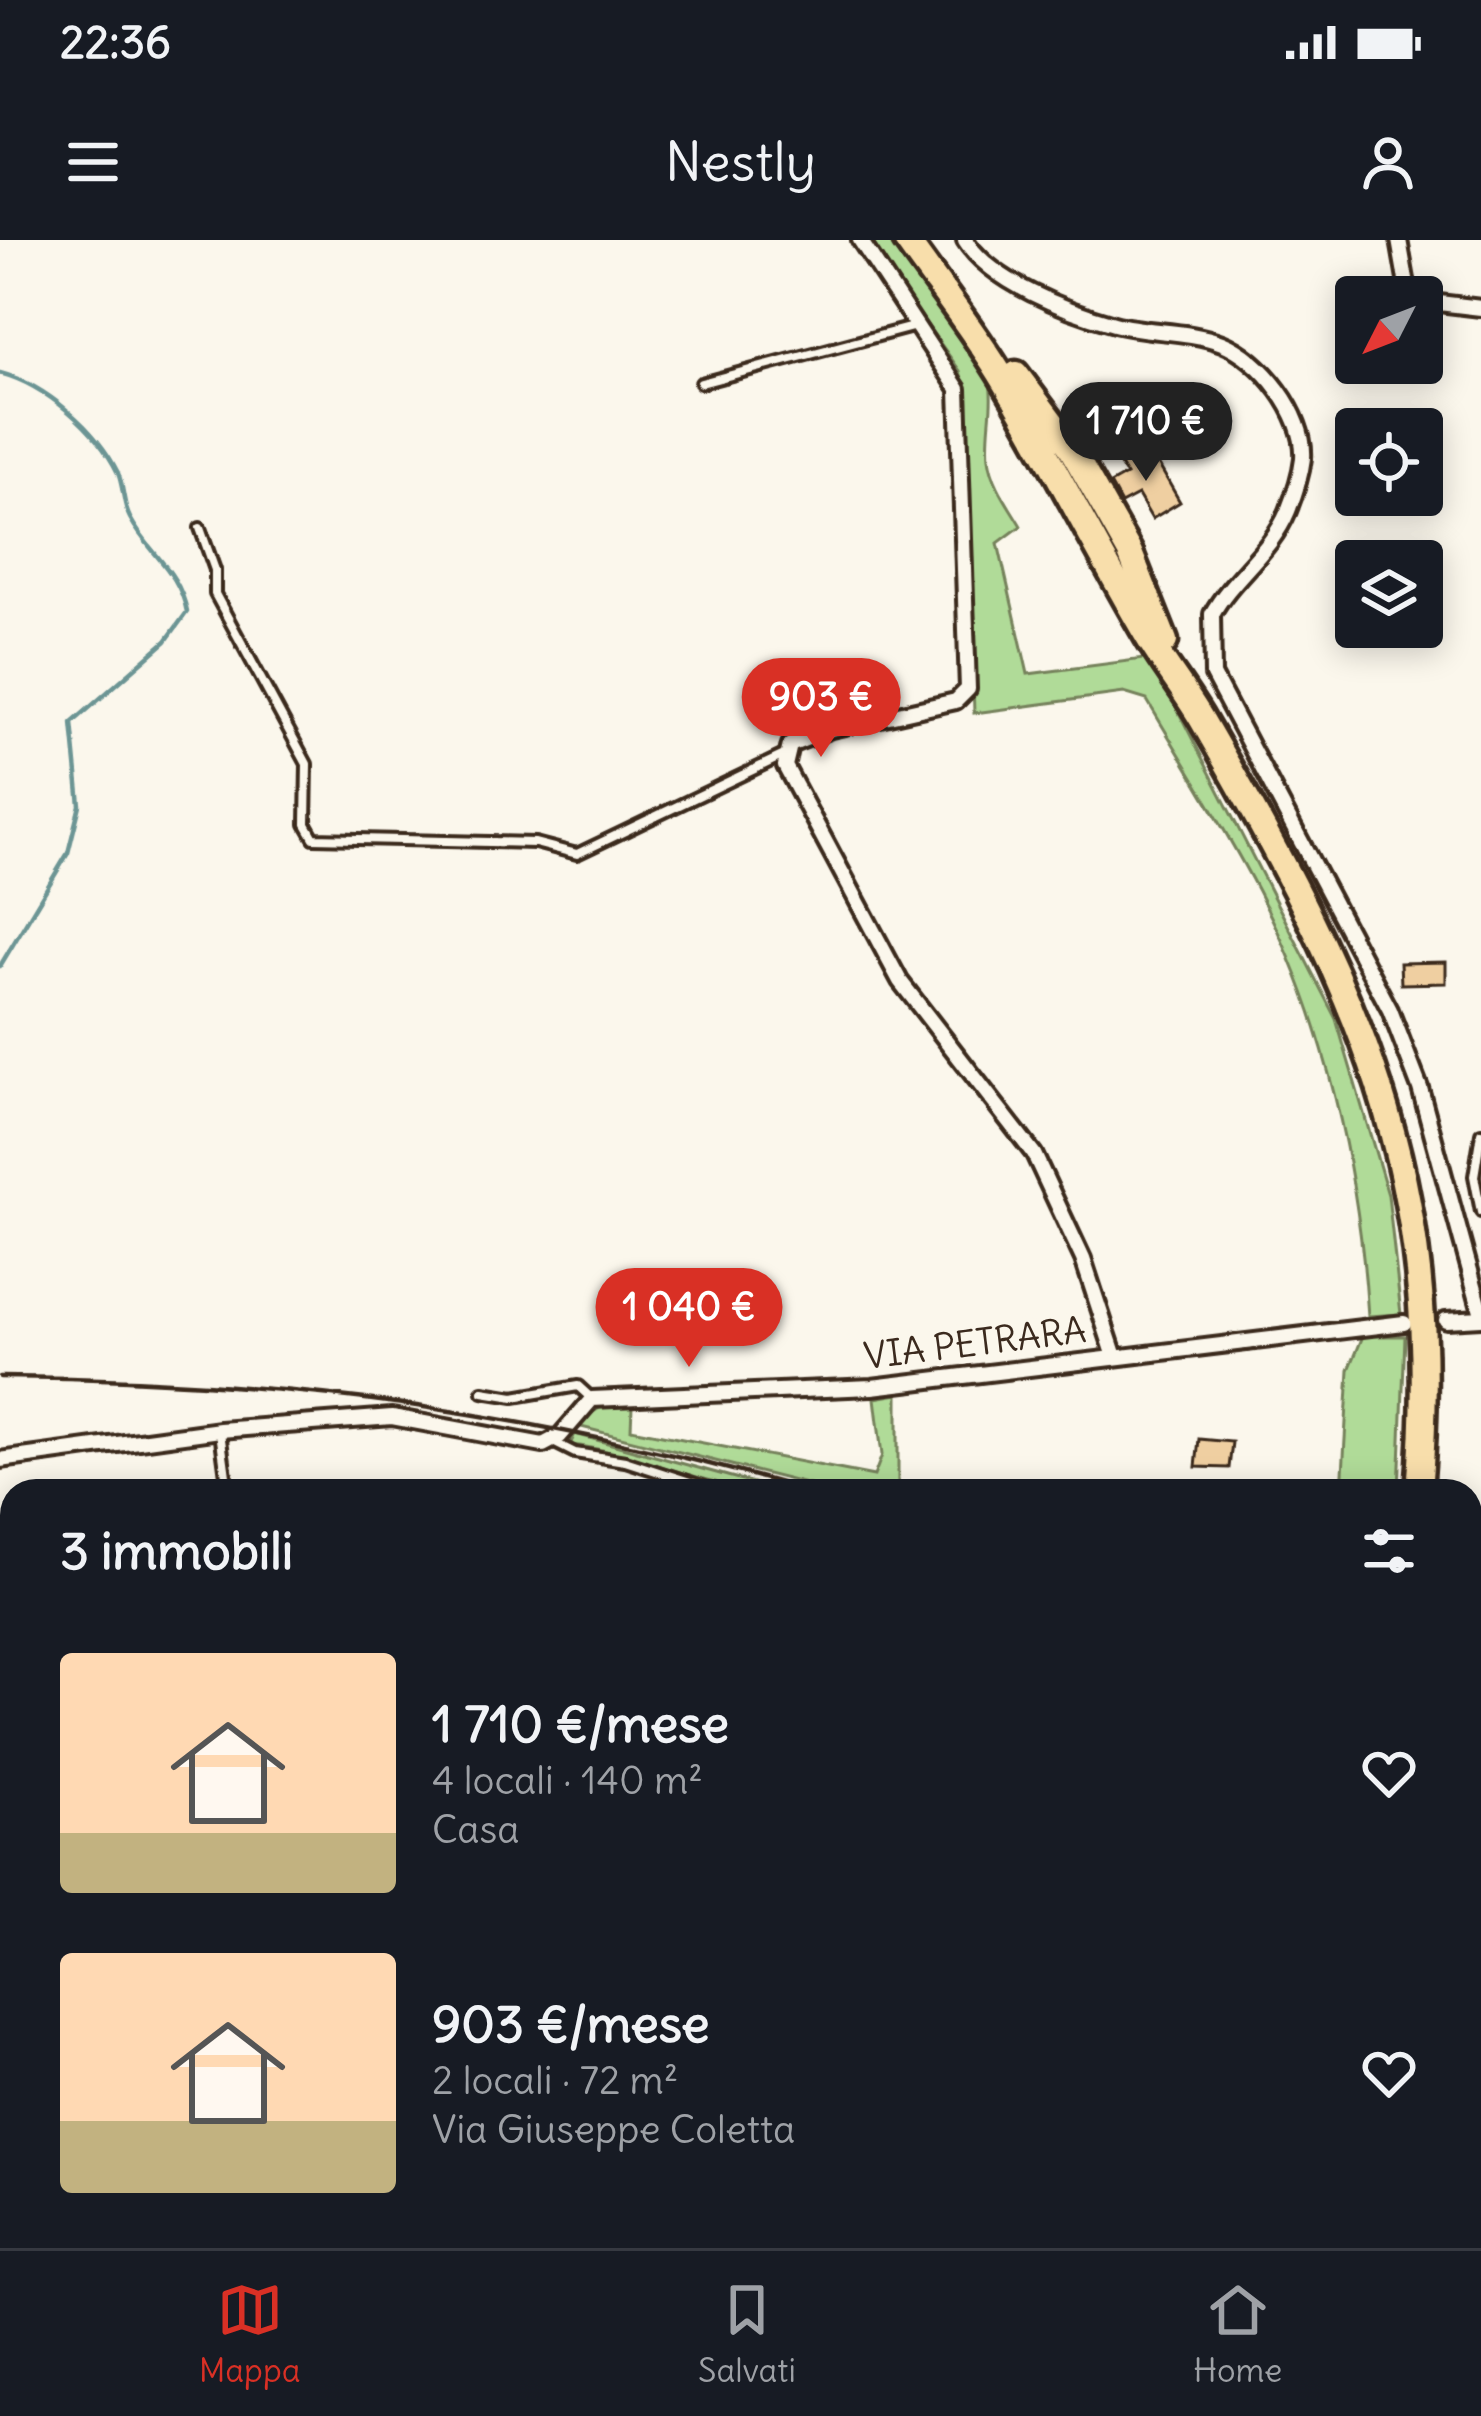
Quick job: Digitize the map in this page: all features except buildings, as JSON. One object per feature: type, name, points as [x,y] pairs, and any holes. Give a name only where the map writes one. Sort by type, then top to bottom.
[{"type":"highway","points":[[906,240],[1002,377],[1149,640],[1198,714],[1316,924],[1362,1028],[1388,1106],[1413,1222],[1422,1302],[1419,1479]]},
{"type":"highway","points":[[922,240],[1080,463],[1130,553],[1198,714]]},
{"type":"street","points":[[860,240],[958,388],[968,689],[956,701],[831,729],[790,745],[784,755],[789,778],[900,981],[1034,1154],[1083,1259],[1115,1358]]},
{"type":"street","points":[[964,240],[991,268],[1078,311],[1115,324],[1223,344],[1257,366],[1289,410],[1304,455],[1297,483],[1268,545],[1212,614],[1213,675],[1390,1010],[1420,1088],[1481,1314],[1446,1321]]},
{"type":"street","points":[[1399,240],[1405,276]]},
{"type":"street","points":[[1443,303],[1481,308]]},
{"type":"street","name":"VIA PETRARA","points":[[592,1399],[872,1387],[1403,1322]]},
{"type":"street","points":[[0,1460],[220,1430],[392,1417],[543,1445],[554,1442],[592,1399]]},
{"type":"lane","points":[[701,383],[917,326]]},
{"type":"lane","points":[[200,528],[215,570],[215,594],[307,764],[306,824],[314,838],[535,843],[577,854],[784,755]]},
{"type":"lane","points":[[1481,1132],[1474,1176],[1481,1212]]},
{"type":"lane","points":[[483,1392],[514,1397],[578,1386],[592,1399]]},
{"type":"lane","points":[[220,1430],[226,1479]]},
{"type":"lane","points":[[554,1442],[575,1454],[625,1461],[681,1479]]},
{"type":"green space","points":[[866,240],[896,240],[988,373],[991,467],[1021,526],[998,543],[1028,674],[1151,658],[1336,1019],[1388,1195],[1401,1314],[1368,1316],[1357,1207],[1335,1098],[1303,991],[1282,940],[1232,843],[1147,700],[1124,693],[974,713],[964,387],[960,371]]},
{"type":"green space","points":[[1363,1336],[1405,1336],[1399,1479],[1343,1479],[1349,1370]]},
{"type":"green space","points":[[898,1394],[898,1479],[787,1479],[573,1425],[601,1407],[632,1406],[631,1429],[874,1476],[882,1455],[875,1398]]},
{"type":"green space","points":[[575,1434],[738,1479],[705,1479],[570,1445]]},
{"type":"waterway","points":[[0,373],[52,399],[97,441],[118,473],[130,518],[170,573],[187,612],[166,641],[72,723],[80,805],[68,853],[0,966]]},
{"type":"railway","points":[[0,1377],[208,1384],[409,1405],[607,1440],[765,1479]]}]
